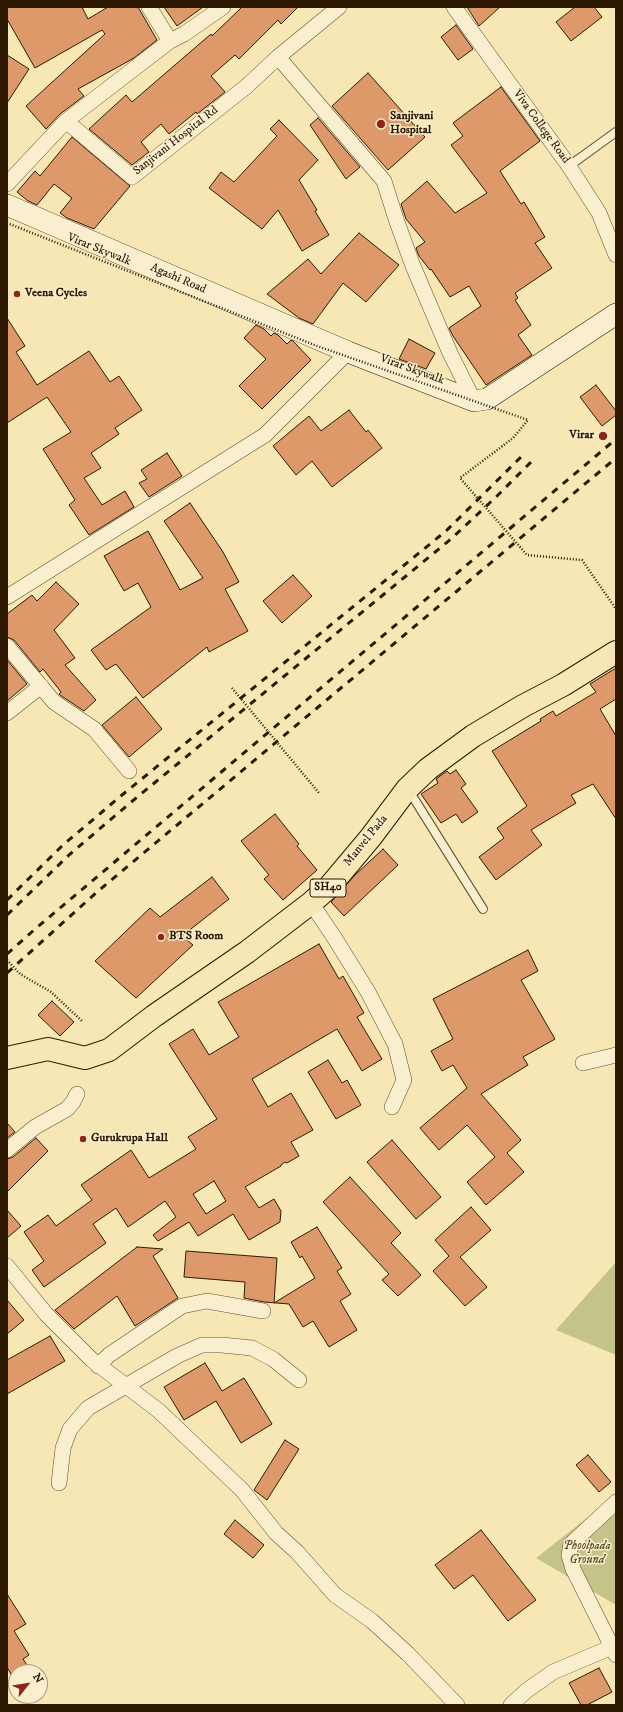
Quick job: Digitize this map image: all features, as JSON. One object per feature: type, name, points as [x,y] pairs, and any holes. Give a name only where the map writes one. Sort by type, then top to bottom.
[{"type":"main road","name":"Manvel Pada","points":[[7,1058],[48,1049],[85,1058],[109,1050],[154,1016],[247,952],[311,903],[329,886],[371,837],[407,789],[428,769],[473,736],[523,706],[563,685],[616,652]]},
{"type":"street","points":[[149,7],[170,41]]},
{"type":"street","points":[[7,184],[66,121],[170,41],[184,34],[223,7]]},
{"type":"street","points":[[338,7],[281,60],[384,181],[396,222],[413,266],[450,353],[474,401],[487,399],[616,314]]},
{"type":"street","name":"Viva College Road","points":[[454,7],[569,166],[599,213],[616,255]]},
{"type":"street","name":"Sanjivani Hospital Rd","points":[[66,121],[132,177],[281,60]]},
{"type":"street","name":"Agashi Road","points":[[7,205],[348,352],[474,401]]},
{"type":"street","points":[[7,597],[265,435],[348,352]]},
{"type":"street","points":[[7,646],[54,702],[94,729],[129,771]]},
{"type":"street","points":[[7,713],[41,686]]},
{"type":"street","points":[[311,903],[368,992],[395,1044],[404,1080],[392,1107]]},
{"type":"street","points":[[583,1063],[616,1055]]},
{"type":"street","points":[[7,1150],[35,1127],[67,1109],[77,1094]]},
{"type":"street","points":[[7,1266],[46,1314],[98,1366],[159,1411],[242,1490],[276,1533],[297,1552],[335,1595],[372,1621],[408,1654],[457,1705]]},
{"type":"street","points":[[98,1366],[109,1355],[182,1306],[207,1301],[263,1311]]},
{"type":"street","points":[[59,1483],[63,1448],[70,1429],[88,1408],[177,1356],[202,1346],[222,1345],[252,1348],[272,1359],[299,1380]]},
{"type":"street","points":[[511,1705],[526,1691],[553,1672],[614,1651],[573,1569],[569,1555],[571,1544],[616,1502]]},
{"type":"lane","points":[[569,166],[616,132]]},
{"type":"lane","points":[[407,789],[483,909]]},
{"type":"path","name":"Virar Skywalk","points":[[7,223],[317,346],[528,420],[513,438],[460,478],[527,555],[582,560],[616,609]]},
{"type":"path","points":[[232,688],[319,793]]},
{"type":"path","points":[[7,960],[20,974],[51,992],[82,1021]]},
{"type":"green space","points":[[616,1262],[616,1355],[556,1330]]},
{"type":"green space","name":"Phoolpada Ground","points":[[616,1495],[616,1605],[536,1558]]},
{"type":"building","points":[[7,7],[82,7],[88,19],[108,7],[138,7],[157,40],[134,58],[78,89],[84,96],[60,114],[46,129],[26,106],[105,34],[102,30],[35,68],[7,19]]},
{"type":"building","points":[[164,7],[203,7],[177,26]]},
{"type":"building","points":[[242,7],[298,7],[281,24],[278,20],[239,59],[235,55],[211,76],[225,92],[197,114],[196,112],[169,134],[161,124],[141,142],[149,152],[132,165],[89,129],[126,95],[132,102],[211,34],[212,36]]},
{"type":"building","points":[[467,7],[500,7],[479,26]]},
{"type":"building","points":[[575,7],[594,7],[602,17],[571,41],[556,22]]},
{"type":"building","points":[[456,25],[473,49],[458,60],[441,37]]},
{"type":"building","points":[[7,55],[29,69],[7,103]]},
{"type":"building","points":[[368,73],[425,137],[388,170],[332,106]]},
{"type":"building","points":[[501,87],[540,141],[500,171],[521,204],[524,202],[545,237],[535,243],[552,268],[515,293],[518,298],[515,300],[531,325],[518,335],[532,355],[486,385],[449,328],[481,306],[469,286],[450,297],[431,269],[430,270],[419,256],[416,248],[425,242],[406,219],[401,204],[427,181],[455,213],[487,193],[451,145],[463,136],[453,123]]},
{"type":"building","points":[[318,118],[360,167],[346,179],[310,125]]},
{"type":"building","points":[[279,120],[318,160],[299,180],[317,210],[315,211],[329,235],[302,251],[278,210],[262,229],[209,188],[221,172],[234,182],[277,136],[270,129]]},
{"type":"building","points":[[72,137],[130,186],[94,229],[67,218],[60,213],[72,198],[54,184],[37,205],[28,201],[17,192],[35,171],[40,176]]},
{"type":"building","points":[[359,233],[399,265],[366,302],[343,283],[313,324],[299,318],[267,294],[308,259],[321,274]]},
{"type":"building","points":[[7,318],[25,346],[16,352],[37,385],[89,351],[110,382],[119,376],[142,410],[115,428],[119,434],[91,453],[101,468],[84,478],[102,505],[125,491],[134,507],[89,535],[69,505],[75,500],[43,449],[71,432],[47,397],[7,423]]},
{"type":"building","points":[[256,325],[264,329],[271,336],[274,333],[278,335],[287,344],[291,340],[293,341],[311,360],[262,409],[239,386],[266,359],[244,338]]},
{"type":"building","points":[[409,339],[435,353],[426,369],[399,359]]},
{"type":"building","points":[[596,385],[616,411],[616,415],[602,426],[580,397]]},
{"type":"building","points":[[349,410],[366,432],[368,430],[382,448],[332,487],[312,461],[296,475],[273,446],[309,416],[321,431]]},
{"type":"building","points":[[167,453],[182,476],[149,497],[139,483],[147,479],[141,470]]},
{"type":"building","points":[[190,503],[223,552],[239,582],[225,589],[248,631],[209,652],[207,647],[143,698],[116,664],[106,670],[91,650],[151,607],[138,583],[124,591],[104,556],[148,531],[180,590],[203,578],[164,521]]},
{"type":"building","points":[[293,575],[312,596],[282,623],[263,601]]},
{"type":"building","points":[[56,582],[79,604],[54,630],[75,658],[65,665],[96,700],[84,711],[60,695],[59,694],[61,692],[43,669],[40,672],[14,640],[7,637],[7,614],[32,595],[37,601]]},
{"type":"building","points":[[7,660],[27,684],[7,701]]},
{"type":"building","points":[[616,668],[616,699],[600,709],[616,736],[616,819],[593,784],[571,795],[576,803],[531,830],[542,845],[496,880],[479,857],[504,838],[497,828],[527,806],[492,751],[541,721],[540,719],[553,711],[556,716],[596,692],[590,684]]},
{"type":"building","points":[[136,697],[162,729],[129,757],[102,725]]},
{"type":"building","points":[[456,770],[466,784],[461,788],[478,812],[462,823],[456,814],[441,823],[421,794],[438,783],[436,779],[447,771],[450,774]]},
{"type":"building","points":[[275,814],[299,844],[297,846],[317,870],[283,900],[264,879],[269,875],[241,841]]},
{"type":"building","points":[[383,849],[398,865],[344,916],[331,902],[355,875]]},
{"type":"building","points":[[212,877],[229,899],[182,936],[193,945],[136,998],[95,961],[150,908],[160,917]]},
{"type":"building","points":[[319,944],[339,979],[343,976],[364,1013],[357,1017],[382,1059],[362,1071],[337,1029],[252,1079],[268,1107],[291,1093],[313,1130],[291,1142],[299,1156],[287,1163],[285,1162],[281,1166],[245,1187],[259,1208],[274,1199],[281,1211],[280,1222],[249,1240],[233,1214],[198,1236],[189,1222],[158,1241],[153,1235],[176,1217],[165,1201],[128,1227],[116,1208],[93,1224],[106,1243],[44,1287],[32,1270],[44,1261],[24,1232],[48,1215],[56,1226],[92,1200],[81,1185],[131,1150],[149,1178],[196,1149],[188,1137],[217,1119],[169,1044],[193,1029],[209,1055],[239,1037],[218,1002]],"holes":[[[214,1181],[226,1201],[206,1214],[193,1194]]]},
{"type":"building","points":[[528,950],[538,971],[521,980],[555,1039],[523,1057],[528,1065],[481,1094],[521,1140],[507,1153],[524,1172],[486,1205],[467,1182],[495,1157],[467,1125],[439,1150],[420,1128],[467,1088],[453,1065],[442,1071],[431,1051],[453,1039],[433,999]]},
{"type":"building","points":[[52,1001],[74,1022],[60,1036],[38,1015]]},
{"type":"building","points":[[328,1060],[342,1083],[347,1080],[361,1105],[336,1119],[308,1072]]},
{"type":"building","points":[[7,1123],[15,1132],[7,1138]]},
{"type":"building","points":[[36,1138],[48,1151],[7,1192],[7,1159],[13,1157]]},
{"type":"building","points":[[392,1140],[441,1197],[416,1219],[367,1162]]},
{"type":"building","points":[[350,1177],[401,1233],[391,1243],[421,1275],[398,1296],[382,1280],[389,1274],[323,1202]]},
{"type":"building","points":[[471,1207],[491,1230],[460,1257],[487,1287],[465,1306],[433,1271],[449,1256],[435,1240]]},
{"type":"building","points":[[7,1210],[21,1226],[7,1238]]},
{"type":"building","points":[[317,1227],[342,1268],[337,1271],[351,1294],[340,1301],[357,1330],[329,1347],[313,1321],[303,1327],[289,1304],[274,1303],[315,1278],[302,1256],[300,1258],[291,1242]]},
{"type":"building","points":[[137,1247],[163,1249],[153,1256],[178,1298],[135,1326],[117,1296],[74,1329],[55,1310]]},
{"type":"building","points":[[186,1251],[277,1258],[274,1303],[244,1298],[245,1282],[184,1277]]},
{"type":"building","points":[[7,1300],[24,1320],[7,1334]]},
{"type":"building","points":[[50,1336],[65,1361],[7,1394],[7,1360]]},
{"type":"building","points":[[205,1363],[222,1391],[244,1378],[272,1424],[241,1443],[216,1401],[184,1420],[164,1387]]},
{"type":"building","points":[[285,1440],[299,1449],[267,1500],[254,1490]]},
{"type":"building","points":[[588,1455],[611,1482],[599,1492],[576,1465]]},
{"type":"building","points":[[235,1520],[264,1545],[253,1558],[224,1534]]},
{"type":"building","points":[[481,1530],[536,1600],[508,1621],[473,1575],[454,1589],[435,1565]]},
{"type":"building","points":[[7,1594],[26,1624],[14,1631],[29,1655],[23,1659],[26,1664],[8,1664],[8,1669]]},
{"type":"building","points":[[599,1668],[612,1692],[587,1705],[581,1705],[569,1683]]},
{"type":"railway","points":[[7,954],[616,439]]},
{"type":"railway","points":[[7,900],[63,845],[122,795],[446,531],[524,454]]},
{"type":"railway","points":[[7,973],[97,892],[616,458]]},
{"type":"railway","points":[[7,915],[69,855],[130,803],[451,539],[533,460]]},
{"type":"place","name":"Sanjivani Hospital","points":[[381,124]]},
{"type":"place","name":"Veena Cycles","points":[[17,294]]},
{"type":"place","name":"Virar","points":[[603,436]]},
{"type":"place","name":"BTS Room","points":[[161,937]]},
{"type":"place","name":"Gurukrupa Hall","points":[[83,1139]]}]
